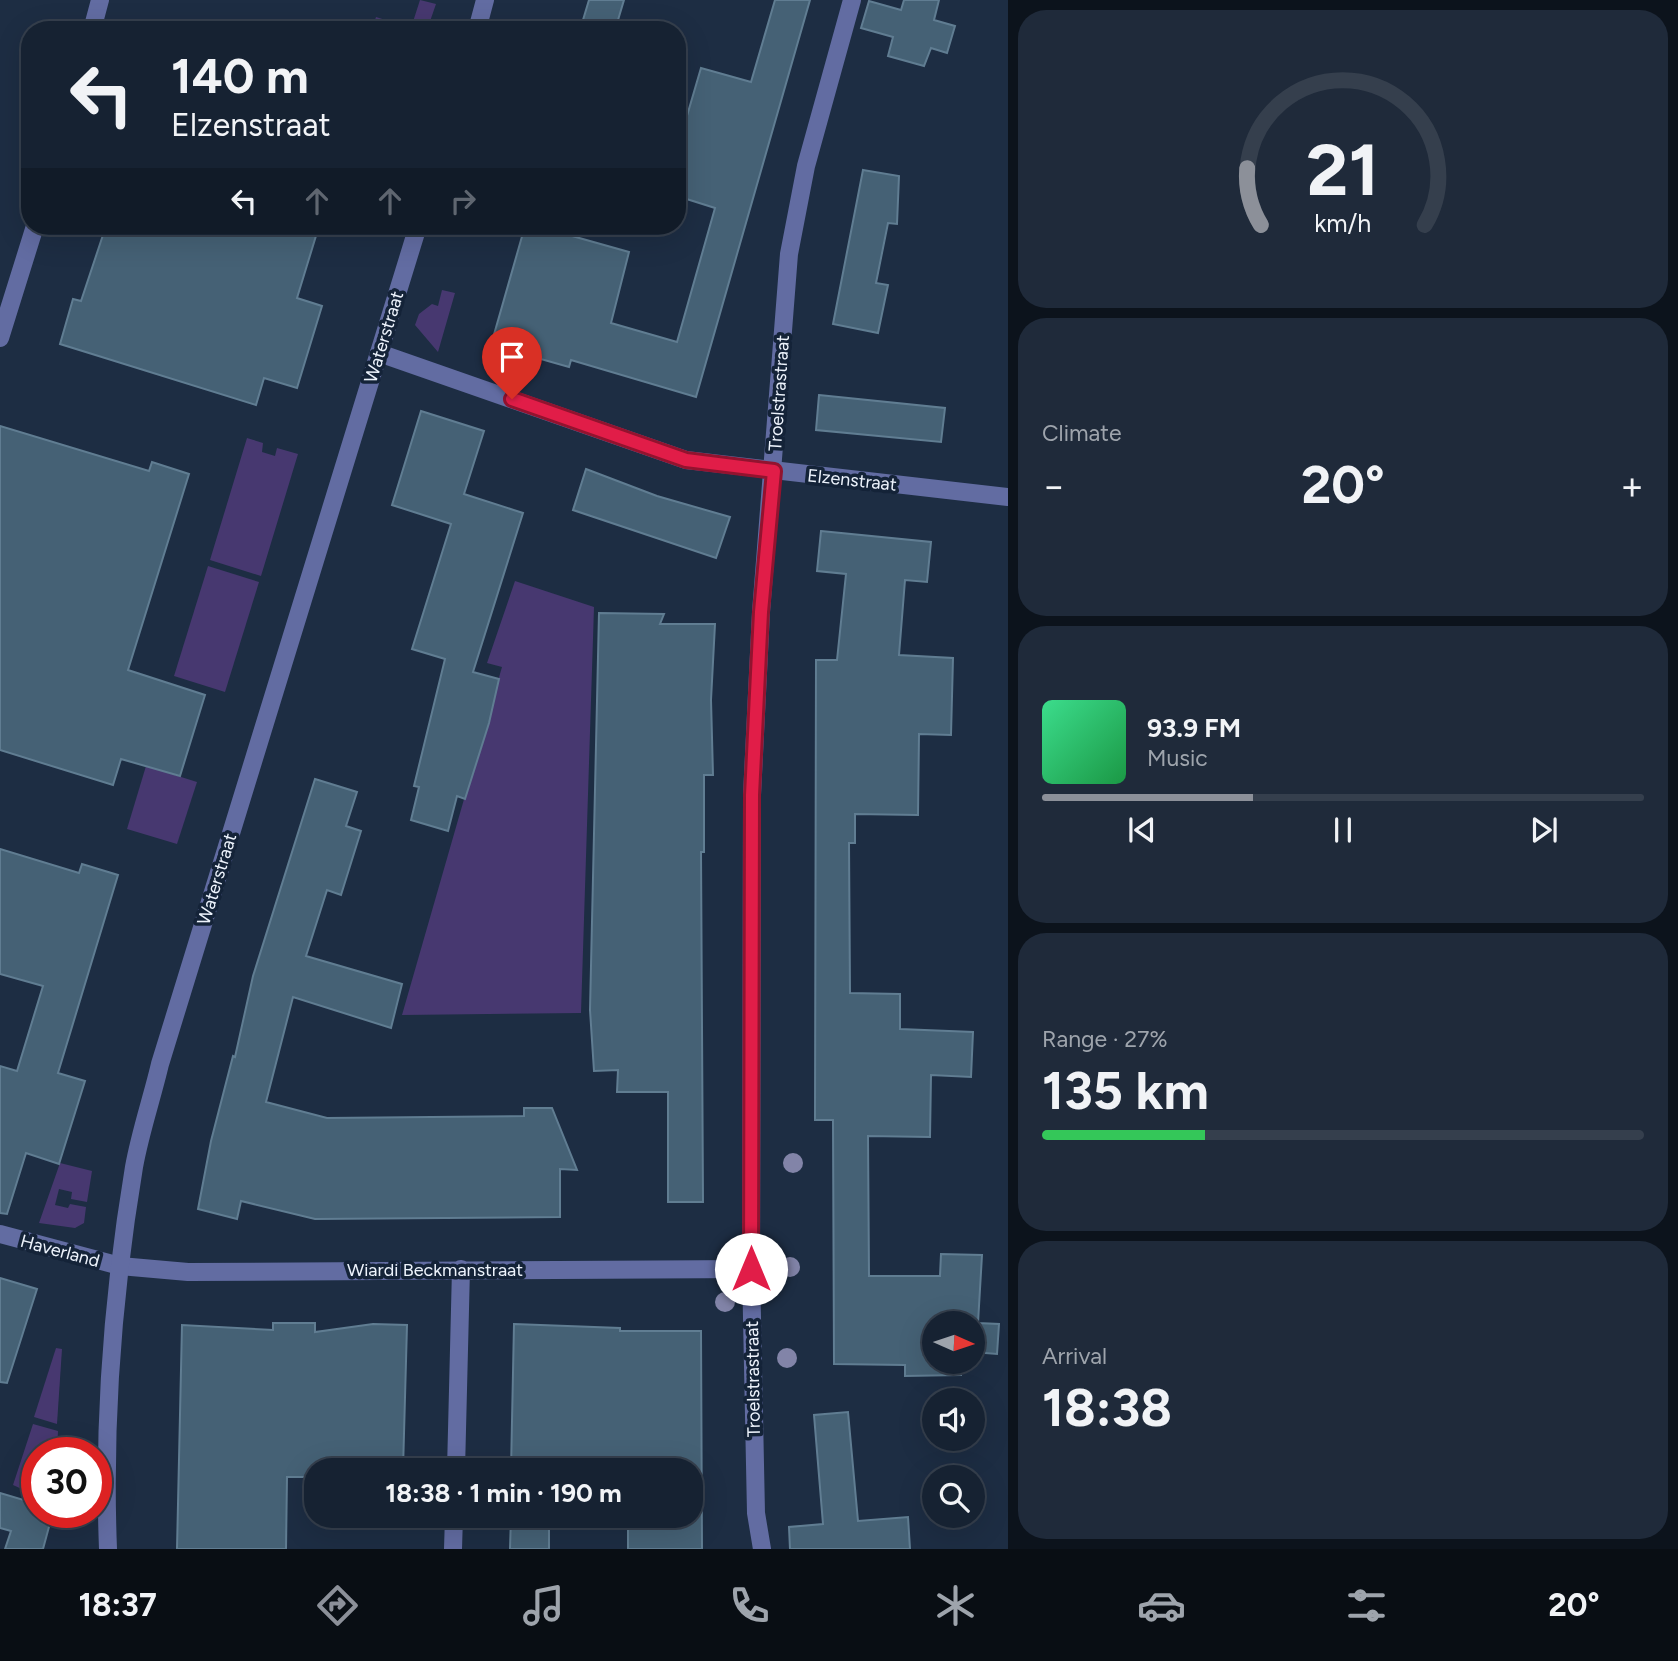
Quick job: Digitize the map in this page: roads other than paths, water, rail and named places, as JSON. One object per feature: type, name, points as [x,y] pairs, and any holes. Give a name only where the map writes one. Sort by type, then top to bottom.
[{"type":"street","points":[[94,21],[100,0]]},
{"type":"street","points":[[479,21],[485,0]]},
{"type":"street","name":"Troelstrastraat","points":[[762,1549],[756,1513],[751,1269],[752,795],[761,612],[789,254],[806,166],[852,0]]},
{"type":"street","points":[[0,338],[32,235]]},
{"type":"street","name":"Waterstraat","points":[[108,1549],[108,1406],[120,1266],[135,1164],[160,1064],[415,235]]},
{"type":"street","name":"Elzenstraat","points":[[379,353],[686,460],[1008,497]]},
{"type":"street","name":"Haverland","points":[[0,1234],[120,1266]]},
{"type":"street","name":"Wiardi Beckmanstraat","points":[[120,1266],[188,1272],[751,1269]]},
{"type":"street","points":[[456,1458],[461,1269]]},
{"type":"street","points":[[453,1549],[454,1528]]}]
